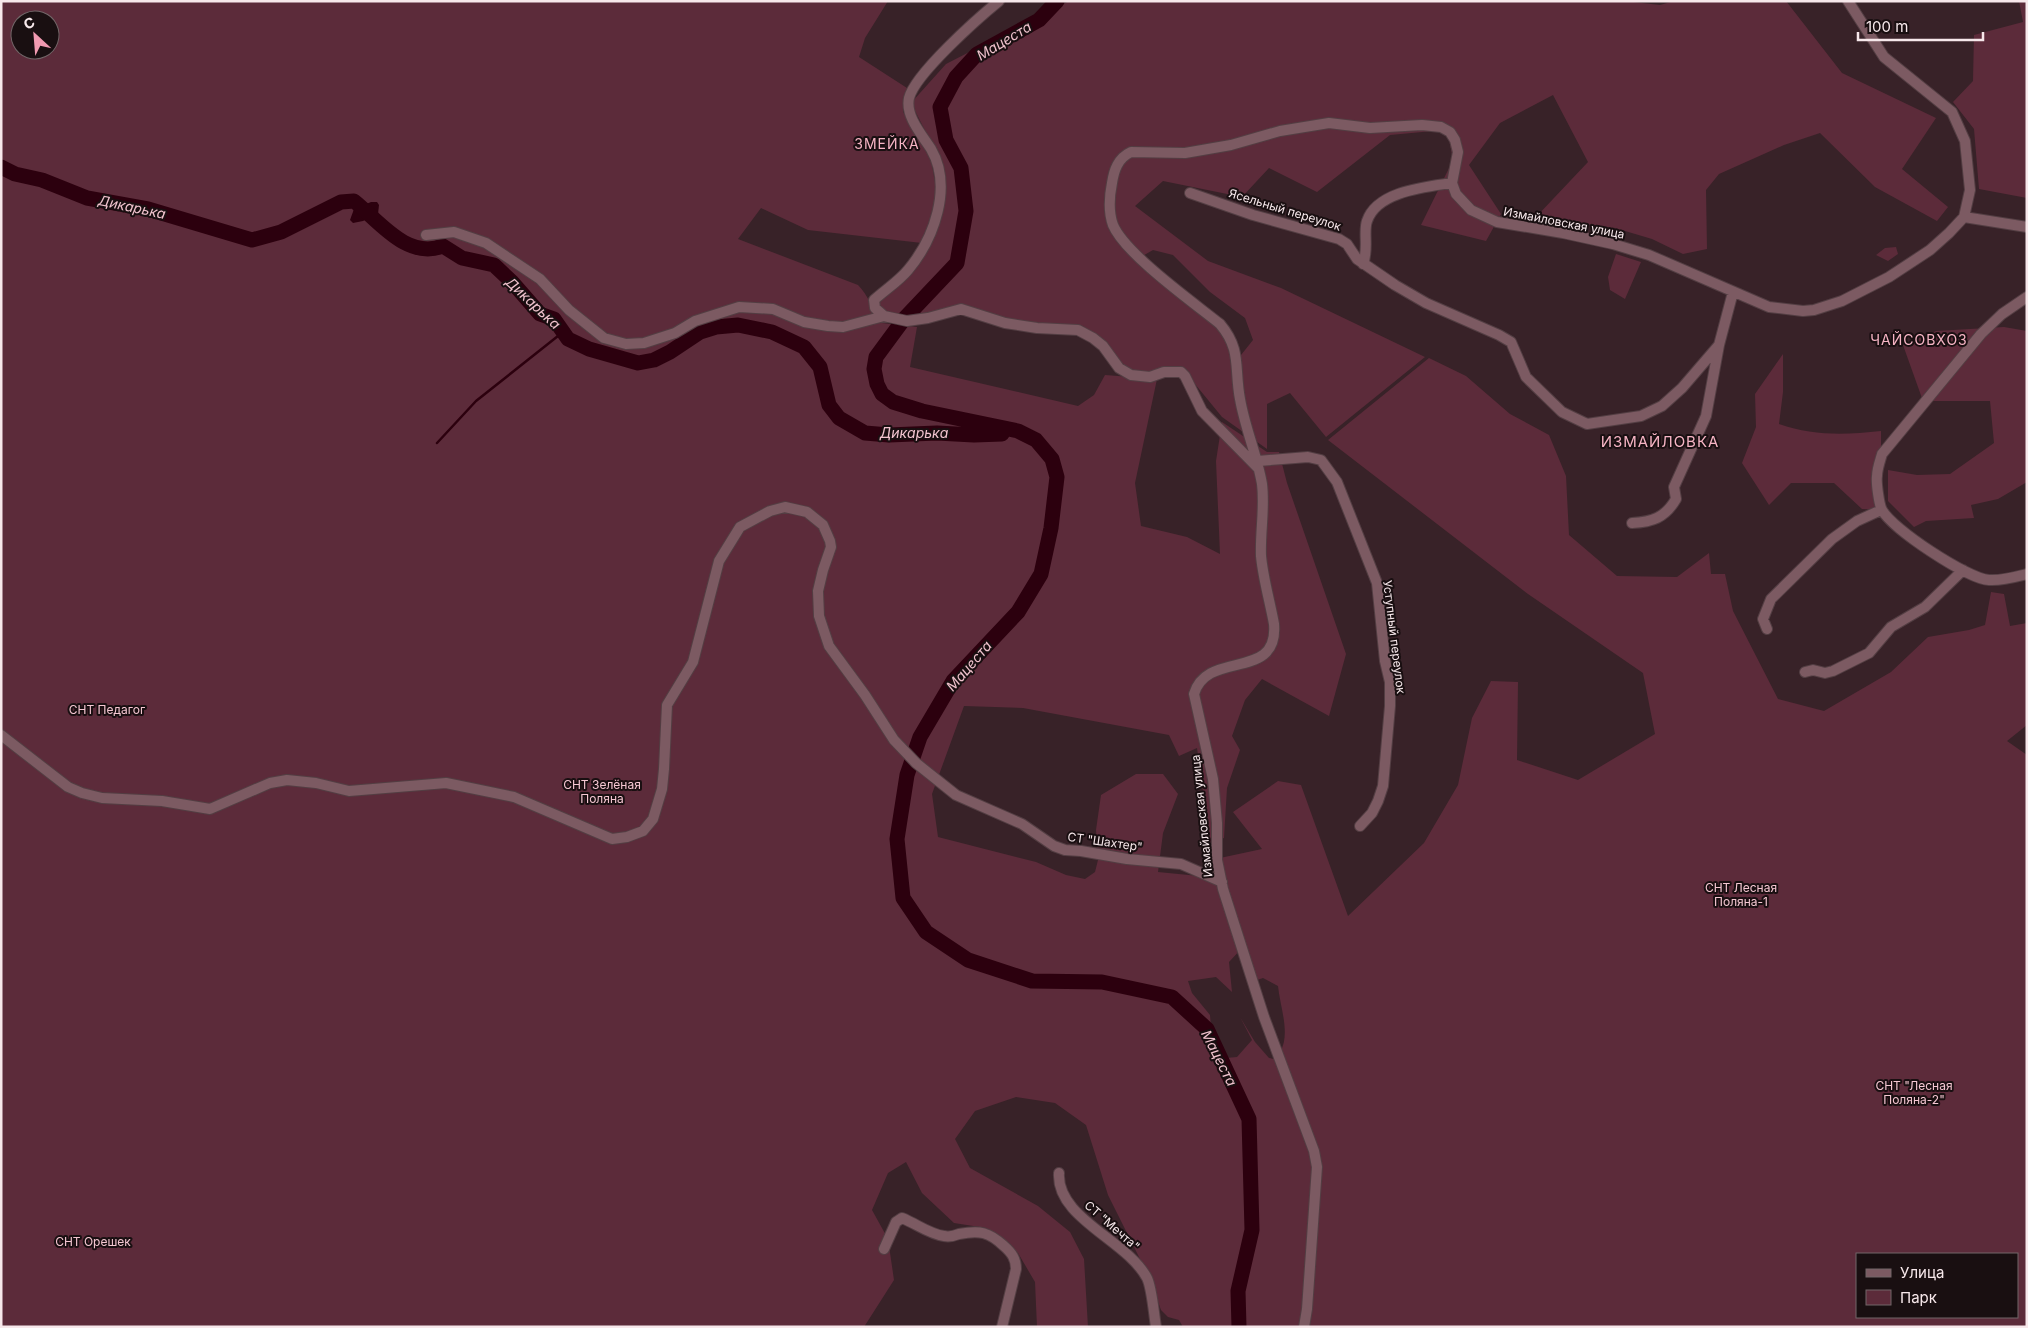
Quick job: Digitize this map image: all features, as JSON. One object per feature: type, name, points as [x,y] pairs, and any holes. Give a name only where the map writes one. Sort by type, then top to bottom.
[{"type":"street","points":[[999,1],[955,40],[913,88],[908,107],[912,119],[932,152],[939,174],[941,199],[934,224],[918,256],[908,270],[874,300],[875,308],[889,317],[906,320],[928,318],[961,309],[1005,323],[1037,328],[1078,330],[1103,346],[1120,368],[1131,376],[1150,377],[1164,372],[1181,372],[1185,376],[1202,411],[1258,465]]},
{"type":"street","name":"Измайловская улица","points":[[1222,882],[1217,860],[1217,823],[1213,779],[1194,694],[1197,685],[1203,678],[1223,669],[1263,656],[1272,648],[1275,631],[1261,557],[1263,505],[1258,465],[1240,402],[1235,349],[1230,336],[1220,324],[1139,258],[1114,227],[1108,208],[1114,173],[1119,162],[1124,155],[1130,152],[1185,153],[1231,145],[1280,131],[1329,123],[1370,128],[1422,125],[1442,127],[1450,132],[1455,140],[1458,152],[1452,183],[1456,194],[1471,210],[1497,222],[1614,244],[1649,255],[1769,307],[1803,311],[1814,310],[1842,301],[1889,277],[1949,234],[1964,217],[1970,190],[1965,141],[1952,112],[1884,57],[1848,1]]},
{"type":"street","points":[[1363,264],[1367,245],[1367,222],[1377,207],[1392,196],[1403,192],[1452,183]]},
{"type":"street","name":"Ясельный переулок","points":[[1190,193],[1253,215],[1339,239],[1347,244],[1357,259],[1363,264],[1426,303],[1511,342],[1526,377],[1562,412],[1587,424],[1641,416],[1662,406],[1682,388],[1718,345]]},
{"type":"street","points":[[1964,217],[2027,227]]},
{"type":"street","points":[[426,235],[454,232],[486,243],[540,279],[569,310],[604,338],[626,344],[644,343],[675,333],[695,321],[739,307],[774,309],[804,322],[843,327],[889,317]]},
{"type":"street","points":[[1632,523],[1649,522],[1660,517],[1676,499],[1674,486],[1706,416],[1718,345],[1733,292]]},
{"type":"street","points":[[2027,297],[2002,314],[1981,334],[1882,454],[1877,476],[1881,510],[1892,522],[1925,549],[1963,570],[1988,581],[2027,574]]},
{"type":"street","name":"Уступный переулок","points":[[1258,465],[1308,457],[1321,460],[1337,482],[1377,583],[1385,661],[1390,682],[1390,706],[1383,786],[1372,813],[1360,826]]},
{"type":"street","name":"СТ \"Шахтер\"","points":[[1,735],[68,787],[82,794],[102,798],[162,801],[210,809],[270,784],[287,780],[316,783],[349,791],[446,783],[514,797],[612,838],[627,837],[642,831],[653,819],[664,775],[667,705],[693,662],[719,561],[740,527],[770,511],[785,507],[806,512],[823,525],[831,548],[818,591],[820,616],[829,646],[865,695],[894,740],[916,763],[956,795],[1022,824],[1054,846],[1064,850],[1180,864],[1222,882]]},
{"type":"street","points":[[1767,629],[1763,619],[1771,599],[1832,539],[1857,521],[1881,510]]},
{"type":"street","points":[[1805,672],[1813,670],[1833,671],[1869,653],[1891,626],[1925,607],[1963,570]]},
{"type":"street","points":[[1222,882],[1222,889],[1259,1000],[1314,1151],[1317,1167],[1307,1309],[1304,1327]]},
{"type":"street","name":"СТ \"Мечта\"","points":[[1059,1173],[1060,1186],[1066,1200],[1077,1215],[1114,1242],[1133,1260],[1147,1279],[1156,1327]]},
{"type":"street","points":[[884,1249],[896,1222],[902,1218],[932,1234],[940,1236],[948,1237],[968,1232],[985,1232],[1012,1253],[1016,1262],[1002,1327]]},
{"type":"green space","points":[[1,1],[888,1],[865,38],[859,57],[907,88],[903,112],[930,154],[938,199],[922,243],[808,230],[761,208],[738,239],[858,285],[865,293],[882,323],[917,327],[910,367],[1078,406],[1094,395],[1105,375],[1157,379],[1135,483],[1141,526],[1187,537],[1220,554],[1216,461],[1222,422],[1267,452],[1279,452],[1287,483],[1346,654],[1329,716],[1262,679],[1245,700],[1232,736],[1240,750],[1227,788],[1224,838],[1210,842],[1197,748],[1179,756],[1169,735],[1023,708],[964,706],[932,794],[938,837],[1036,862],[1066,875],[1085,879],[1095,872],[1098,860],[1096,830],[1101,795],[1136,774],[1163,774],[1178,794],[1163,833],[1158,872],[1199,876],[1220,858],[1262,849],[1233,812],[1278,781],[1301,785],[1348,916],[1424,843],[1458,785],[1472,718],[1491,681],[1518,682],[1517,760],[1578,780],[1655,734],[1643,673],[1528,594],[1328,440],[1429,358],[1466,376],[1510,414],[1549,435],[1566,476],[1569,535],[1617,576],[1677,577],[1709,553],[1711,574],[1725,574],[1733,611],[1778,699],[1824,711],[1891,672],[1928,637],[1969,630],[1985,625],[1991,592],[2004,594],[2010,626],[2027,623],[2027,725],[2007,741],[2027,755],[2027,1327],[1183,1327],[1179,1320],[1168,1317],[1161,1310],[1149,1277],[1108,1195],[1086,1125],[1055,1103],[1016,1097],[975,1111],[955,1139],[970,1168],[1038,1206],[1070,1232],[1084,1259],[1088,1327],[1037,1327],[1035,1282],[1018,1253],[986,1228],[954,1223],[922,1193],[906,1162],[888,1173],[872,1210],[888,1239],[894,1280],[864,1327],[1,1327]],"holes":[[[1242,948],[1280,1060],[1269,1058],[1255,1042],[1240,1017],[1252,1040],[1237,1057],[1226,1058],[1211,1027],[1210,1015],[1192,993],[1188,981],[1216,977],[1232,992],[1229,962]],[[1263,978],[1278,986],[1285,1029],[1285,1037],[1280,1052],[1254,981]]]},
{"type":"green space","points":[[1069,1],[1625,1],[1660,5],[1674,1],[1786,1],[1842,73],[1936,118],[1902,169],[1948,207],[1937,221],[1875,187],[1820,133],[1784,145],[1719,174],[1706,190],[1707,249],[1683,254],[1652,239],[1615,228],[1536,217],[1588,162],[1553,95],[1500,123],[1469,165],[1501,214],[1486,241],[1421,225],[1453,160],[1448,134],[1433,131],[1390,135],[1317,192],[1269,168],[1242,197],[1163,181],[1135,206],[1208,261],[1281,288],[1425,357],[1326,437],[1290,393],[1267,404],[1267,449],[1222,417],[1181,367],[1159,374],[1133,374],[1083,333],[947,310],[909,318],[885,312],[877,302],[929,244],[945,201],[934,148],[911,103],[946,64]],"holes":[[[1153,250],[1173,255],[1210,292],[1245,318],[1253,340],[1237,360],[1220,324],[1139,258]]]},
{"type":"green space","points":[[2019,1],[2027,1],[2027,198],[1979,189],[1974,129],[1953,102],[1973,81],[1974,35],[2023,22]]},
{"type":"green space","points":[[1896,247],[1898,254],[1888,261],[1876,255],[1885,248]]},
{"type":"green space","points":[[1616,254],[1641,262],[1625,299],[1610,290],[1608,277]]},
{"type":"green space","points":[[2004,327],[2027,331],[2027,482],[1998,499],[1971,505],[1974,518],[1926,521],[1914,527],[1888,501],[1888,470],[1917,475],[1950,474],[1994,443],[1990,401],[1923,401],[1903,345],[1936,331]]},
{"type":"green space","points":[[1783,354],[1783,392],[1779,424],[1804,431],[1829,434],[1881,431],[1881,510],[1862,509],[1834,483],[1791,483],[1769,505],[1742,463],[1756,427],[1755,394]]},
{"type":"shaded area","points":[[371,202],[377,202],[379,205],[378,214],[363,221],[353,223],[350,220],[354,209]]},
{"type":"waterway","name":"Мацеста","points":[[1057,1],[1039,20],[977,54],[956,77],[940,107],[946,140],[961,168],[966,211],[957,263],[904,319],[876,357],[874,369],[877,384],[882,394],[893,402],[922,411],[1018,431],[1036,440],[1052,459],[1057,477],[1051,528],[1041,574],[1018,612],[953,681],[920,737],[907,775],[897,839],[903,898],[926,932],[968,960],[1032,981],[1102,982],[1172,997],[1207,1029],[1249,1119],[1252,1230],[1238,1291],[1239,1327]]},
{"type":"waterway","name":"Дикарька","points":[[1,167],[15,174],[42,180],[87,198],[148,209],[252,240],[281,232],[341,202],[354,201],[384,228],[406,243],[417,248],[430,249],[443,246],[462,258],[494,265],[540,314],[554,319],[568,339],[589,349],[638,363],[654,360],[700,332],[716,327],[738,325],[772,332],[804,347],[820,367],[829,405],[839,418],[865,433],[889,435],[937,433],[1002,434]]},
{"type":"waterway","points":[[437,443],[476,401],[563,332]]},
{"type":"district","name":"ЗМЕЙКА","points":[[887,144]]},
{"type":"district","name":"ЧАЙСОВХОЗ","points":[[1919,340]]},
{"type":"district","name":"ИЗМАЙЛОВКА","points":[[1660,442]]},
{"type":"park label","name":"СНТ Педагог","points":[[107,710]]},
{"type":"park label","name":"СНТ Зелёная Поляна","points":[[602,792]]},
{"type":"park label","name":"СНТ Лесная Поляна-1","points":[[1741,895]]},
{"type":"park label","name":"СНТ \"Лесная Поляна-2\"","points":[[1914,1093]]},
{"type":"park label","name":"СНТ Орешек","points":[[93,1242]]}]
